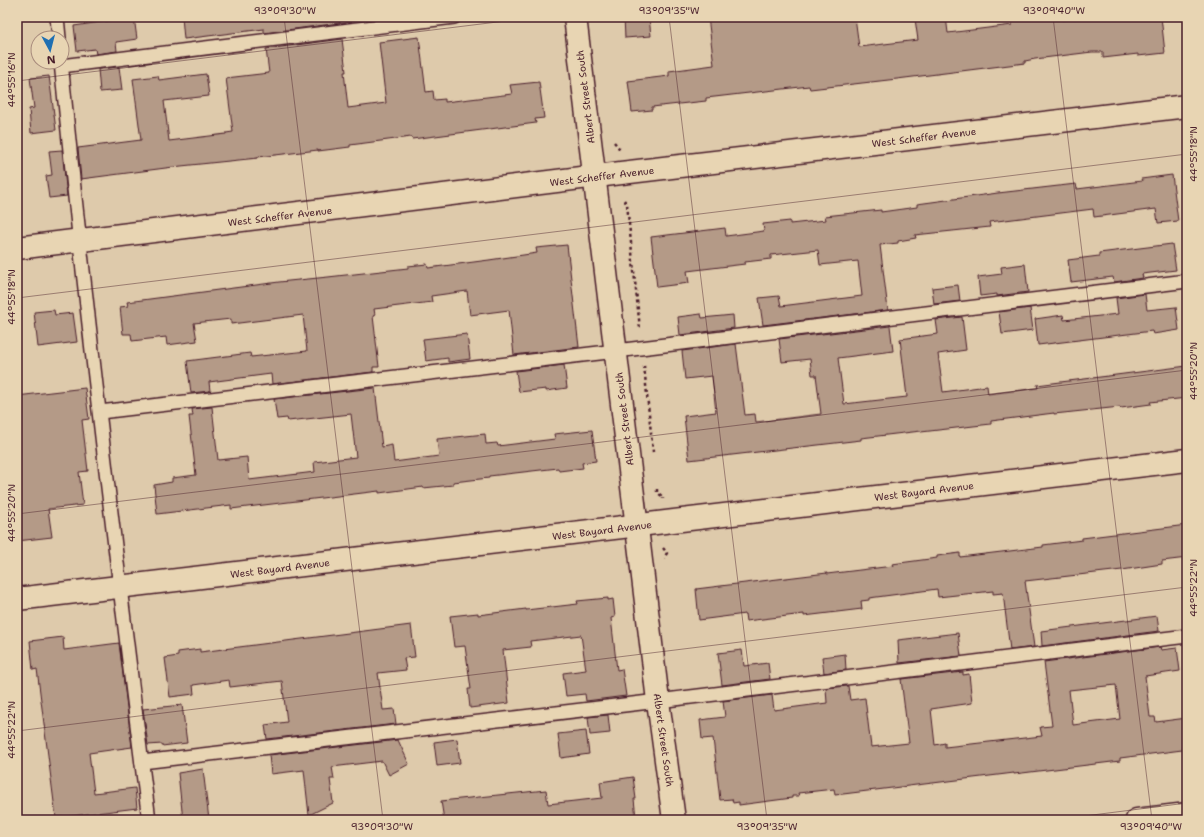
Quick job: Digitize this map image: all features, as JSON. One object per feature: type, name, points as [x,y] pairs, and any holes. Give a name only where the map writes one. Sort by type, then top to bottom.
[{"type":"street","name":"Albert Street South","points":[[576,17],[658,701],[674,820]]},
{"type":"street","name":"West Scheffer Avenue","points":[[17,248],[595,176],[1187,106]]},
{"type":"street","name":"West Bayard Avenue","points":[[17,599],[1187,460]]},
{"type":"street","points":[[1137,820],[1187,814]]},
{"type":"lane","points":[[57,17],[58,30]]},
{"type":"lane","points":[[70,63],[454,17]]},
{"type":"lane","points":[[62,70],[120,587],[149,820]]},
{"type":"lane","points":[[100,412],[1187,281]]},
{"type":"lane","points":[[142,762],[658,701],[1187,636]]},
{"type":"building","points":[[134,17],[137,39],[116,42],[117,51],[96,54],[95,49],[77,51],[74,26]]},
{"type":"building","points":[[182,17],[340,17],[340,23],[264,33],[264,29],[184,39]]},
{"type":"building","points":[[624,17],[649,17],[651,36],[625,38]]},
{"type":"building","points":[[708,17],[855,17],[859,47],[918,40],[915,19],[935,17],[946,17],[948,33],[1012,25],[1012,21],[1043,17],[1063,17],[1063,20],[1090,17],[1161,17],[1165,53],[1103,58],[1103,52],[1092,52],[1035,59],[1025,61],[1025,63],[897,79],[810,89],[809,86],[706,98],[706,101],[652,107],[652,110],[632,112],[628,81],[669,76],[669,71],[714,65]]},
{"type":"building","points":[[419,37],[426,92],[433,91],[434,100],[445,99],[445,102],[512,94],[510,85],[539,82],[544,118],[535,119],[536,123],[412,139],[411,137],[350,145],[350,147],[81,179],[78,148],[141,140],[133,79],[158,76],[159,80],[206,74],[209,96],[164,101],[169,141],[226,134],[233,132],[226,78],[269,73],[266,49],[342,39],[348,108],[386,103],[379,42]]},
{"type":"building","points":[[119,67],[122,90],[100,92],[98,69]]},
{"type":"building","points":[[49,76],[56,130],[31,133],[29,109],[34,108],[30,78]]},
{"type":"building","points":[[62,150],[67,196],[49,198],[46,176],[52,175],[49,151]]},
{"type":"building","points":[[1172,175],[1178,221],[1158,223],[1156,209],[1094,217],[1093,209],[989,222],[990,227],[915,235],[916,238],[898,241],[898,243],[880,245],[888,310],[763,325],[759,298],[779,296],[781,306],[862,296],[858,261],[820,265],[818,250],[771,255],[771,259],[745,262],[745,264],[687,271],[689,283],[657,287],[651,237],[725,228],[726,236],[764,231],[763,224],[790,221],[790,224],[826,220],[825,216],[881,210],[881,212],[917,207],[917,204],[998,193],[1076,184],[1077,189],[1142,181],[1141,179]]},
{"type":"building","points":[[1172,244],[1176,270],[1142,274],[1143,278],[1114,282],[1113,277],[1071,282],[1068,260],[1099,256],[1099,253]]},
{"type":"building","points":[[567,245],[579,347],[514,355],[509,310],[470,315],[467,291],[431,296],[432,302],[374,309],[375,315],[373,316],[379,367],[373,367],[373,372],[272,384],[271,374],[209,382],[210,391],[191,393],[187,361],[250,353],[251,357],[307,351],[303,315],[231,324],[231,319],[194,323],[197,341],[167,345],[166,337],[132,341],[131,334],[123,334],[120,307],[128,306],[127,302],[279,282],[408,268],[408,266],[427,264],[428,268],[537,253],[536,248]]},
{"type":"building","points":[[1025,264],[1028,292],[997,296],[997,294],[980,296],[978,277],[1002,274],[1001,267]]},
{"type":"building","points":[[958,285],[960,301],[934,304],[932,288]]},
{"type":"building","points":[[1145,294],[1147,310],[1176,307],[1179,330],[1153,334],[1152,331],[1038,345],[1035,319],[1063,315],[1064,320],[1118,314],[1116,298]]},
{"type":"building","points":[[1030,308],[1033,330],[1002,334],[999,312]]},
{"type":"building","points":[[54,310],[55,315],[73,313],[77,342],[38,347],[34,312]]},
{"type":"building","points":[[701,314],[702,318],[733,315],[734,328],[680,335],[678,317]]},
{"type":"building","points":[[962,317],[966,350],[938,354],[943,392],[987,386],[988,394],[1038,388],[1037,385],[1187,366],[1187,398],[1150,402],[1151,404],[1121,408],[1054,413],[991,421],[991,424],[861,438],[861,440],[689,460],[684,416],[716,412],[712,376],[685,379],[682,351],[736,344],[745,415],[755,414],[756,422],[821,414],[816,375],[812,375],[810,359],[782,362],[779,339],[890,326],[893,351],[838,358],[844,404],[907,397],[900,339],[938,334],[936,320]]},
{"type":"building","points":[[467,334],[470,359],[448,362],[448,358],[426,361],[423,339]]},
{"type":"building","points":[[564,365],[567,388],[546,391],[546,389],[519,392],[516,371]]},
{"type":"building","points":[[85,388],[89,419],[82,420],[88,471],[79,472],[83,505],[48,509],[52,537],[17,541],[17,396]]},
{"type":"building","points":[[375,388],[382,447],[392,445],[394,462],[439,456],[437,439],[485,434],[486,444],[497,443],[498,446],[555,439],[554,434],[592,430],[596,461],[582,463],[583,468],[559,471],[558,468],[489,476],[489,478],[453,482],[453,485],[423,487],[379,493],[379,491],[231,509],[231,505],[157,514],[154,485],[172,482],[172,478],[196,475],[189,416],[193,416],[192,409],[212,407],[218,460],[247,457],[249,480],[315,472],[314,462],[356,457],[351,414],[288,421],[287,418],[277,419],[274,399]]},
{"type":"building","points":[[1187,525],[1187,558],[1162,561],[1162,564],[1122,570],[1025,581],[1034,647],[1010,650],[1003,593],[993,594],[993,591],[938,597],[937,589],[869,598],[869,600],[861,601],[862,609],[746,621],[745,614],[699,620],[696,589],[893,566],[892,564],[937,558],[937,556],[960,553],[960,557],[1043,547],[1043,545],[1082,540],[1082,538]]},
{"type":"building","points":[[608,598],[608,600],[613,599],[615,617],[611,618],[617,670],[622,669],[626,696],[586,701],[585,694],[566,696],[563,673],[586,670],[581,635],[530,641],[531,647],[503,650],[509,703],[470,708],[468,689],[471,689],[465,646],[454,647],[450,616],[478,613],[478,615],[526,610],[578,604],[577,601]]},
{"type":"building","points":[[1157,616],[1159,631],[1042,646],[1041,631]]},
{"type":"building","points":[[411,625],[415,657],[404,658],[406,670],[378,673],[383,710],[394,709],[396,724],[267,739],[265,725],[287,722],[282,681],[230,687],[229,680],[193,685],[194,694],[170,697],[165,658],[178,656],[178,652],[200,649],[200,652]]},
{"type":"building","points":[[958,633],[961,656],[899,663],[898,640]]},
{"type":"building","points":[[63,637],[64,650],[119,643],[132,747],[89,753],[94,793],[135,788],[137,808],[56,818],[37,669],[33,670],[30,641]]},
{"type":"building","points":[[1160,647],[1161,650],[1177,648],[1180,671],[1145,676],[1150,717],[1155,717],[1156,722],[1187,718],[1187,747],[1182,747],[1182,750],[1120,758],[1120,761],[835,795],[834,789],[798,793],[799,796],[792,796],[792,798],[739,805],[739,802],[733,803],[732,799],[720,800],[713,738],[702,739],[700,720],[725,717],[723,701],[772,695],[774,710],[827,703],[826,688],[848,686],[850,700],[865,698],[871,747],[909,743],[901,679],[963,672],[963,675],[969,674],[972,703],[931,709],[935,745],[945,743],[945,747],[1042,736],[1040,727],[1052,726],[1044,662]],"holes":[[[1116,685],[1120,719],[1073,725],[1069,690]]]},
{"type":"building","points":[[742,650],[744,666],[768,663],[770,679],[722,685],[718,653]]},
{"type":"building","points":[[845,654],[846,670],[824,673],[822,657]]},
{"type":"building","points":[[182,705],[187,743],[162,746],[162,744],[148,745],[143,709]]},
{"type":"building","points":[[608,715],[610,733],[590,735],[588,717]]},
{"type":"building","points":[[586,731],[589,754],[561,758],[558,734]]},
{"type":"building","points":[[457,739],[460,763],[437,766],[434,742]]},
{"type":"building","points":[[398,740],[409,764],[389,775],[382,761],[332,767],[334,779],[330,779],[333,803],[309,815],[304,770],[271,774],[269,755]]},
{"type":"building","points":[[203,769],[209,820],[183,820],[178,773]]},
{"type":"building","points":[[633,777],[636,799],[634,799],[636,818],[617,820],[444,820],[441,801],[546,790],[548,804],[602,798],[600,782]]}]
